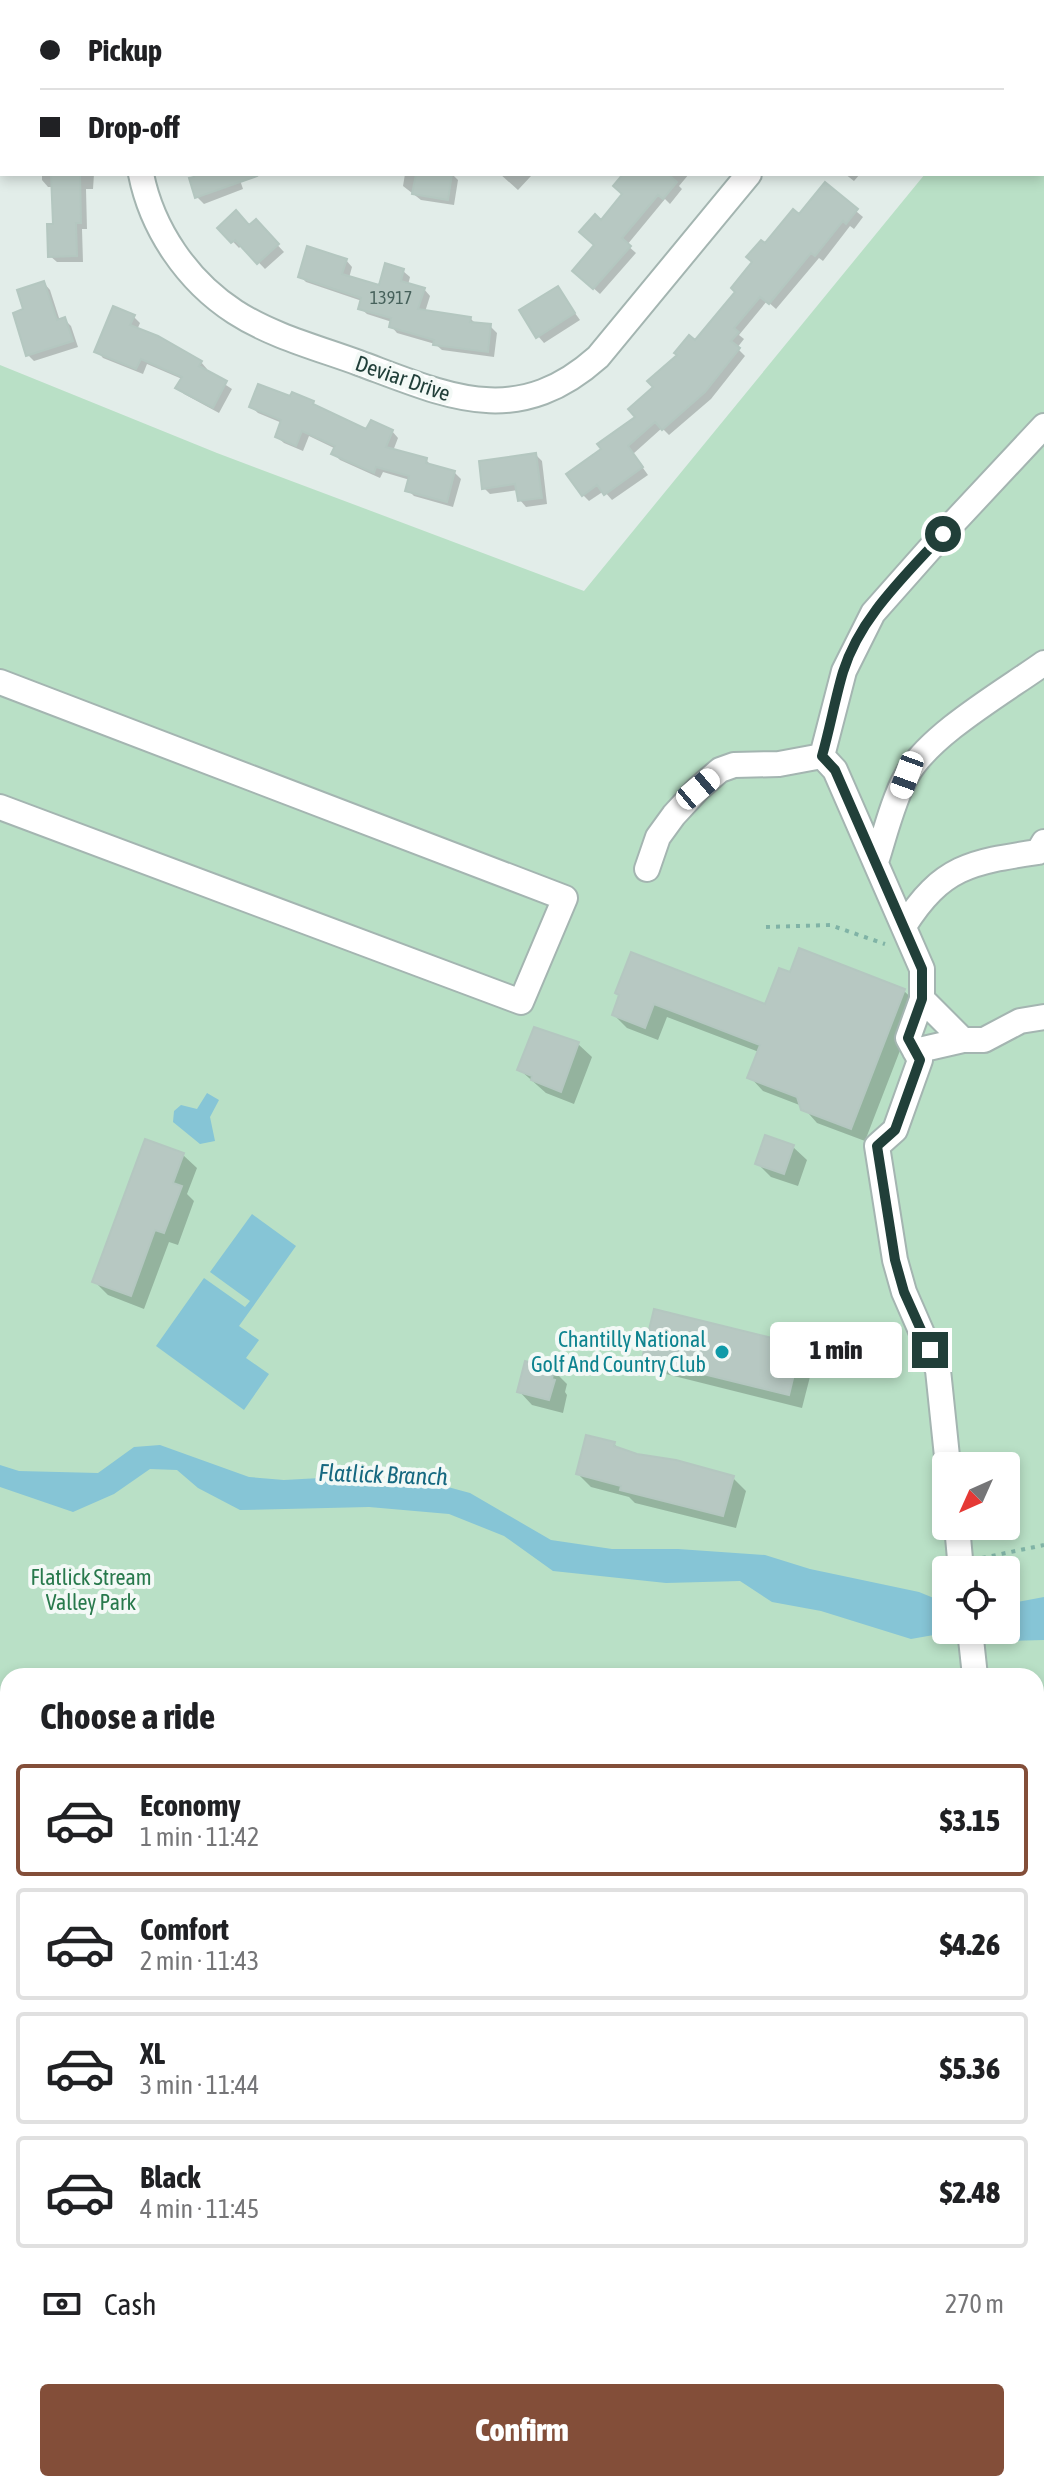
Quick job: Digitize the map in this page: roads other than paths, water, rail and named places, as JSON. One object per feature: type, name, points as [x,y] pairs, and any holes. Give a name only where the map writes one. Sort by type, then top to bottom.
[{"type":"street","name":"Deviar Drive","points":[[141,176],[165,238],[180,261],[200,284],[234,312],[269,330],[447,396],[502,401],[552,388],[598,357],[747,176]]},
{"type":"street","points":[[822,756],[844,671],[873,613],[1044,426]]},
{"type":"street","points":[[876,862],[907,775],[913,767],[947,731],[1044,663]]},
{"type":"street","points":[[0,682],[565,898],[521,1002],[0,807]]},
{"type":"street","points":[[822,756],[835,770],[922,969],[922,999],[908,1038],[920,1060],[895,1130],[877,1146],[895,1260],[904,1292],[938,1370],[947,1452]]},
{"type":"street","points":[[647,869],[658,837],[674,815],[720,770],[734,765],[779,764],[822,756]]},
{"type":"street","points":[[904,926],[932,889],[955,871],[974,864],[1038,852],[1044,842]]},
{"type":"street","points":[[922,999],[963,1040]]},
{"type":"street","points":[[915,1051],[963,1040],[984,1040],[1020,1021],[1044,1017]]},
{"type":"street","points":[[971,1644],[974,1668]]},
{"type":"water","points":[[207,1093],[219,1100],[210,1117],[215,1141],[200,1144],[173,1122],[174,1111],[181,1105],[197,1109]]},
{"type":"water","points":[[252,1214],[296,1246],[239,1326],[259,1340],[246,1358],[269,1374],[244,1410],[156,1346],[204,1278],[245,1307],[250,1301],[210,1272]]},
{"type":"water","name":"Flatlick Branch","points":[[160,1445],[249,1477],[284,1480],[356,1476],[433,1483],[470,1493],[551,1540],[612,1549],[678,1549],[765,1555],[810,1569],[932,1597],[932,1635],[911,1639],[821,1611],[772,1602],[740,1581],[666,1583],[553,1571],[504,1536],[449,1514],[369,1507],[240,1510],[198,1488],[177,1470],[150,1469],[114,1494],[73,1512],[0,1487],[0,1465],[19,1471],[98,1473],[134,1447]]},
{"type":"water","name":"Flatlick Branch","points":[[1044,1597],[1044,1640],[1020,1641],[1020,1601]]},
{"type":"place","name":"Chantilly National Golf And Country Club","points":[[722,1352]]},
{"type":"park label","name":"Flatlick Stream Valley Park","points":[[91,1590]]}]
